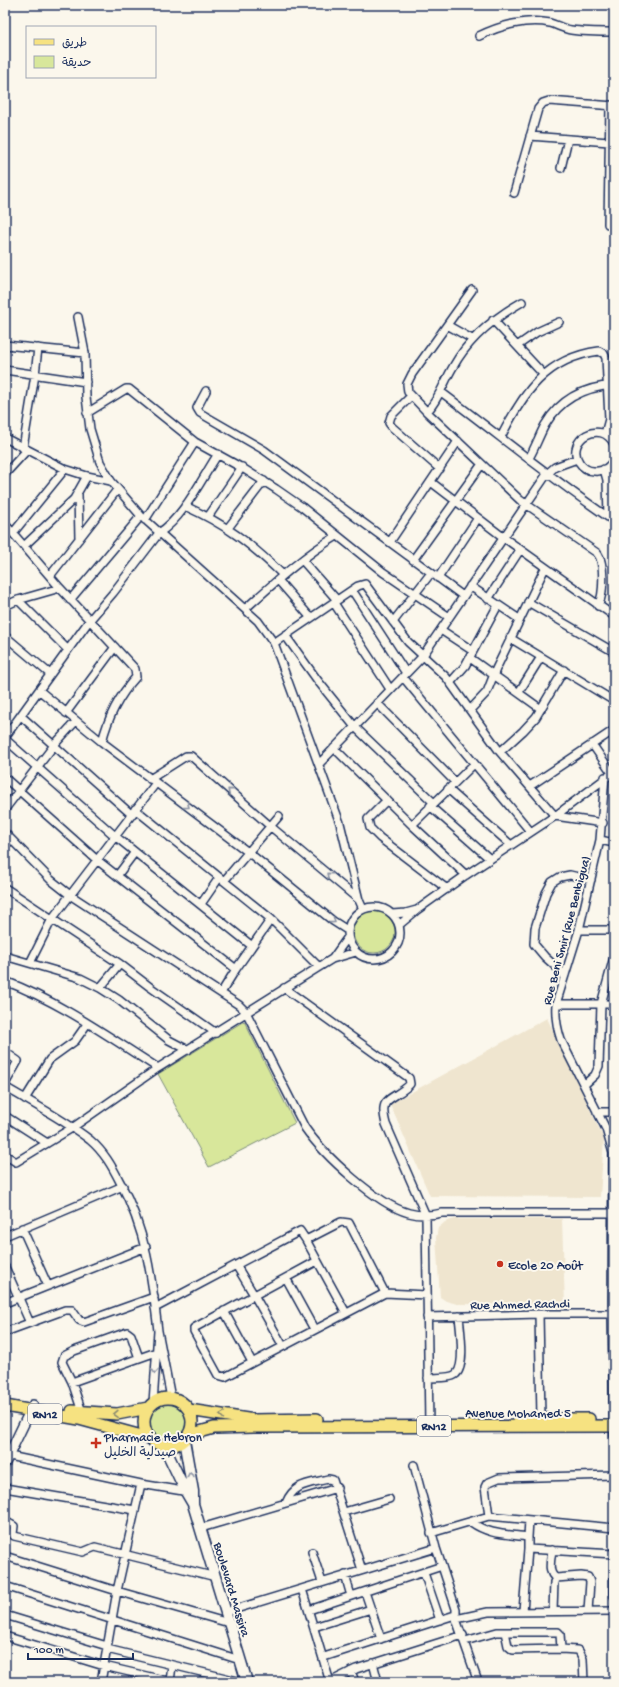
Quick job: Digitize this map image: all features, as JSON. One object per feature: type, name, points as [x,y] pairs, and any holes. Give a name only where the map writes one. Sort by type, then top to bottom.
[{"type":"main road","name":"RN12","points":[[84,1417],[117,1414],[151,1406],[161,1399],[171,1398],[178,1400],[189,1410],[254,1424]]},
{"type":"main road","name":"RN12","points":[[5,1399],[32,1408]]},
{"type":"main road","name":"RN12","points":[[5,1406],[32,1408],[84,1417],[149,1438],[164,1446],[171,1446],[186,1438],[214,1428],[254,1424]]},
{"type":"main road","points":[[149,1438],[144,1426],[144,1420],[151,1406]]},
{"type":"main road","points":[[189,1410],[192,1422],[186,1438],[189,1492]]},
{"type":"main road","name":"Avenue Mohamed 5","points":[[429,1423],[541,1418],[614,1419]]},
{"type":"main road","name":"Avenue Mohamed 5","points":[[254,1424],[429,1423],[614,1426]]},
{"type":"main road","name":"Boulevard Massira","points":[[164,1446],[189,1492],[247,1682]]},
{"type":"street","points":[[478,36],[510,25],[538,22],[551,23],[576,31],[614,32]]},
{"type":"street","points":[[514,193],[538,109],[541,104],[546,102],[612,105],[609,142],[612,165],[611,210],[608,224]]},
{"type":"street","points":[[530,136],[609,142]]},
{"type":"street","points":[[560,168],[568,139]]},
{"type":"street","points":[[472,290],[410,379],[407,388],[411,396],[427,412],[526,504],[600,555],[602,562],[602,594],[598,606]]},
{"type":"street","points":[[427,412],[435,403],[454,365],[472,339],[493,320],[522,302]]},
{"type":"street","points":[[78,318],[85,353],[87,413],[94,448],[100,462],[111,481],[143,518],[258,621],[274,642],[340,823],[362,909]]},
{"type":"street","points":[[493,320],[544,375]]},
{"type":"street","points":[[517,346],[537,332],[560,322]]},
{"type":"street","points":[[448,325],[472,339]]},
{"type":"street","points":[[5,345],[85,353]]},
{"type":"street","points":[[5,474],[25,449],[38,348]]},
{"type":"street","points":[[501,437],[523,397],[544,375],[560,364],[575,357],[599,351],[605,356],[610,385],[611,419],[605,434]]},
{"type":"street","points":[[5,370],[86,382]]},
{"type":"street","points":[[529,458],[544,426],[551,415],[560,406],[582,392],[610,385]]},
{"type":"street","points":[[87,413],[129,389],[195,442],[242,467],[302,507],[383,572],[449,617]]},
{"type":"street","points":[[206,391],[197,408],[200,413],[264,450],[463,596]]},
{"type":"street","points":[[441,392],[529,458],[547,474],[611,519]]},
{"type":"street","points":[[411,396],[391,416],[389,423],[440,469]]},
{"type":"street","points":[[609,467],[594,471],[589,470],[580,464],[577,448],[583,437],[593,432],[605,434],[614,444]]},
{"type":"street","points":[[6,441],[65,469],[87,476],[111,481]]},
{"type":"street","points":[[70,600],[143,518],[195,442]]},
{"type":"street","points":[[390,542],[458,442]]},
{"type":"street","points":[[218,454],[170,525],[159,532],[68,650],[50,674],[40,691],[6,736],[37,768],[115,836],[252,946]]},
{"type":"street","points":[[318,764],[422,657],[547,474],[555,467],[578,459]]},
{"type":"street","points":[[611,519],[607,480],[609,467],[614,459]]},
{"type":"street","points":[[413,560],[482,464]]},
{"type":"street","points":[[208,517],[242,467]]},
{"type":"street","points":[[13,533],[65,469]]},
{"type":"street","points":[[24,546],[78,494],[87,476]]},
{"type":"street","points":[[228,528],[264,481]]},
{"type":"street","points":[[431,482],[503,538],[614,616]]},
{"type":"street","points":[[50,576],[118,490]]},
{"type":"street","points":[[78,494],[79,539]]},
{"type":"street","points":[[184,506],[228,528],[259,551],[281,577],[311,618]]},
{"type":"street","points":[[438,578],[478,518]]},
{"type":"street","points":[[5,524],[70,600],[135,669],[136,678],[124,690],[117,700],[110,715],[102,742]]},
{"type":"street","points":[[245,609],[302,560],[337,536]]},
{"type":"street","points":[[488,599],[520,550]]},
{"type":"street","points":[[302,560],[335,602],[390,689]]},
{"type":"street","points":[[470,710],[487,692],[493,674],[545,568]]},
{"type":"street","points":[[393,622],[431,573]]},
{"type":"street","points":[[274,642],[352,590],[362,584],[365,584],[408,642],[422,657],[441,672],[500,752],[555,816],[602,823]]},
{"type":"street","points":[[470,586],[519,619]]},
{"type":"street","points":[[5,606],[18,600],[60,588]]},
{"type":"street","points":[[352,590],[404,675],[474,764],[530,831]]},
{"type":"street","points":[[18,600],[68,650]]},
{"type":"street","points":[[528,602],[614,652]]},
{"type":"street","points":[[450,684],[470,658],[498,605]]},
{"type":"street","points":[[441,630],[473,651]]},
{"type":"street","points":[[285,635],[318,681],[355,727],[432,805],[490,859]]},
{"type":"street","points":[[5,636],[50,674]]},
{"type":"street","points":[[510,638],[614,701]]},
{"type":"street","points":[[66,713],[115,647]]},
{"type":"street","points":[[518,692],[541,657]]},
{"type":"street","points":[[470,658],[541,708]]},
{"type":"street","points":[[500,752],[530,724],[564,670]]},
{"type":"street","points":[[40,691],[102,742],[248,852],[348,934]]},
{"type":"street","points":[[377,703],[456,782]]},
{"type":"street","points":[[21,716],[133,812],[271,919],[319,967]]},
{"type":"street","points":[[5,809],[55,744],[76,721]]},
{"type":"street","points":[[530,786],[614,730]]},
{"type":"street","points":[[398,925],[466,875],[530,831],[555,816],[613,772],[592,744]]},
{"type":"street","points":[[334,748],[412,825],[466,875]]},
{"type":"street","points":[[30,963],[52,919],[133,812],[153,781],[186,756],[191,756],[270,826],[359,900]]},
{"type":"street","points":[[412,825],[474,764]]},
{"type":"street","name":"Rue Beni Smir (Rue Benbigua)","points":[[605,777],[600,840],[579,930],[556,1004],[555,1015],[561,1040],[606,1129],[613,1153],[614,1436]]},
{"type":"street","points":[[5,778],[97,860],[236,969]]},
{"type":"street","points":[[448,789],[511,845]]},
{"type":"street","points":[[387,800],[368,819],[370,828],[380,838],[447,889]]},
{"type":"street","points":[[201,904],[279,816]]},
{"type":"street","points":[[5,833],[51,880],[70,895],[239,1005],[246,1012],[305,1128],[319,1146],[351,1176],[385,1202],[408,1213],[426,1216],[442,1213],[614,1213]]},
{"type":"street","points":[[600,840],[614,843]]},
{"type":"street","points":[[117,876],[135,852]]},
{"type":"street","points":[[565,976],[534,944],[535,928],[549,887],[556,879],[570,875],[591,880]]},
{"type":"street","points":[[5,888],[120,964],[216,1033]]},
{"type":"street","points":[[392,914],[398,925],[399,940],[395,948],[380,958],[372,959],[363,957],[356,952],[350,944],[348,934],[350,921],[355,914],[362,909],[378,907],[392,914],[406,913],[417,910]]},
{"type":"street","points":[[221,993],[271,919]]},
{"type":"street","points":[[579,930],[614,930]]},
{"type":"street","points":[[332,959],[348,934]]},
{"type":"street","points":[[5,1156],[16,1162],[72,1128],[158,1068],[216,1033],[284,988],[332,959],[356,952]]},
{"type":"street","points":[[5,956],[80,978],[100,988],[119,1000],[169,1040],[188,1050]]},
{"type":"street","points":[[584,1085],[595,1075],[599,1066],[601,1004],[614,957]]},
{"type":"street","points":[[100,988],[120,964]]},
{"type":"street","points":[[5,981],[22,988],[88,1024],[158,1068]]},
{"type":"street","points":[[284,988],[409,1078],[410,1084],[387,1100],[384,1104],[383,1112],[386,1124],[426,1216],[429,1423]]},
{"type":"street","points":[[556,1004],[614,1004]]},
{"type":"street","points":[[25,1099],[50,1059],[75,1041],[88,1024]]},
{"type":"street","points":[[5,1052],[18,1061],[5,1086],[90,1141],[110,1161],[134,1209],[146,1247],[158,1331],[159,1351],[151,1406]]},
{"type":"street","points":[[597,1112],[614,1112]]},
{"type":"street","points":[[5,1116],[47,1143]]},
{"type":"street","points":[[5,1236],[123,1186]]},
{"type":"street","points":[[306,1240],[341,1222],[349,1223],[385,1293]]},
{"type":"street","points":[[22,1228],[48,1286]]},
{"type":"street","points":[[155,1308],[300,1231],[346,1313]]},
{"type":"street","points":[[5,1303],[146,1247]]},
{"type":"street","points":[[317,1260],[194,1328],[194,1331],[218,1375],[225,1377],[385,1293],[427,1295]]},
{"type":"street","points":[[236,1265],[283,1346]]},
{"type":"street","points":[[5,1267],[30,1323]]},
{"type":"street","points":[[286,1278],[314,1329]]},
{"type":"street","points":[[5,1332],[68,1310],[72,1310],[79,1320],[84,1322],[154,1298]]},
{"type":"street","points":[[224,1311],[252,1362]]},
{"type":"street","points":[[539,1314],[541,1418]]},
{"type":"street","name":"Rue Ahmed Rachdi","points":[[427,1317],[613,1314]]},
{"type":"street","points":[[428,1378],[451,1376],[458,1371],[462,1354],[459,1316]]},
{"type":"street","points":[[84,1417],[72,1382],[62,1362],[64,1356],[74,1350],[123,1333],[130,1333],[139,1358]]},
{"type":"street","points":[[72,1382],[159,1351]]},
{"type":"street","points":[[159,1351],[171,1398]]},
{"type":"street","points":[[32,1408],[6,1458],[189,1492]]},
{"type":"street","points":[[414,1465],[431,1533],[456,1609],[456,1617],[478,1682]]},
{"type":"street","points":[[489,1516],[485,1487],[487,1484],[499,1478],[614,1475]]},
{"type":"street","points":[[286,1503],[292,1492],[300,1486],[328,1478],[333,1480],[337,1488],[362,1570]]},
{"type":"street","points":[[101,1682],[117,1591],[141,1484]]},
{"type":"street","points":[[5,1488],[135,1510]]},
{"type":"street","points":[[200,1528],[337,1488]]},
{"type":"street","points":[[344,1512],[389,1499]]},
{"type":"street","points":[[431,1533],[489,1516],[614,1528]]},
{"type":"street","points":[[523,1612],[529,1520]]},
{"type":"street","points":[[5,1521],[14,1526],[14,1536],[83,1552],[95,1547],[216,1577]]},
{"type":"street","points":[[471,1522],[481,1529],[494,1533],[528,1537]]},
{"type":"street","points":[[226,1612],[436,1548]]},
{"type":"street","points":[[528,1549],[614,1553],[614,1596]]},
{"type":"street","points":[[552,1550],[550,1569],[551,1574],[556,1578]]},
{"type":"street","points":[[312,1552],[322,1582]]},
{"type":"street","points":[[5,1556],[117,1591],[229,1623]]},
{"type":"street","points":[[309,1610],[442,1566]]},
{"type":"street","points":[[424,1573],[440,1620]]},
{"type":"street","points":[[345,1575],[351,1596]]},
{"type":"street","points":[[556,1578],[564,1576],[588,1577],[590,1582],[588,1611]]},
{"type":"street","points":[[553,1611],[554,1582],[556,1578]]},
{"type":"street","points":[[5,1586],[240,1660]]},
{"type":"street","points":[[302,1589],[324,1657],[330,1682],[351,1671],[373,1663],[464,1638],[490,1634],[505,1632],[558,1632],[562,1638],[561,1649]]},
{"type":"street","points":[[365,1592],[381,1639]]},
{"type":"street","points":[[314,1627],[371,1609]]},
{"type":"street","points":[[324,1657],[440,1620],[480,1613],[614,1611]]},
{"type":"street","points":[[5,1615],[107,1648],[242,1682]]},
{"type":"street","points":[[505,1632],[508,1646],[513,1650],[574,1649],[579,1651],[582,1659],[584,1682]]},
{"type":"street","points":[[5,1636],[104,1666],[171,1682],[172,1665]]},
{"type":"street","points":[[373,1663],[378,1682]]},
{"type":"street","points":[[351,1671],[355,1682]]},
{"type":"shaded area","points":[[547,1018],[604,1139],[600,1197],[430,1196],[390,1104]]},
{"type":"shaded area","name":"Ecole 20 Août","points":[[455,1219],[562,1219],[565,1305],[457,1304],[446,1301],[440,1297],[436,1238],[438,1228],[445,1222]]},
{"type":"green space","points":[[374,911],[389,917],[395,932],[389,947],[374,953],[359,947],[353,932],[359,917]]},
{"type":"green space","points":[[244,1021],[295,1123],[209,1167],[158,1074]]},
{"type":"green space","points":[[163,1403],[171,1403],[181,1408],[185,1415],[185,1429],[181,1436],[171,1441],[163,1441],[153,1436],[151,1433],[148,1426],[148,1418],[153,1408],[156,1406]]},
{"type":"place","name":"Ecole 20 Août","points":[[500,1264]]},
{"type":"place","name":"Pharmacie Hebron صيدلية الخليل","points":[[96,1443]]}]
